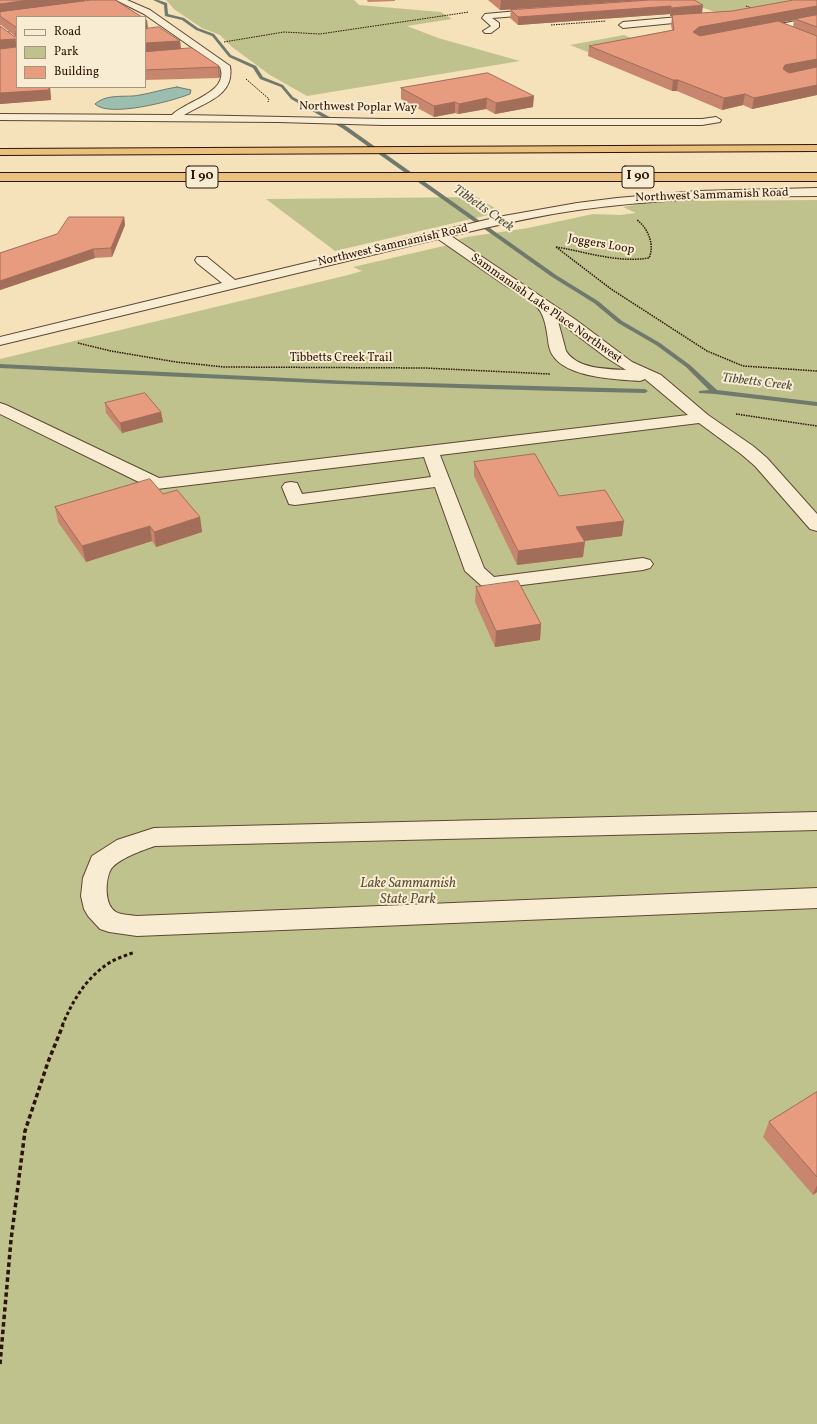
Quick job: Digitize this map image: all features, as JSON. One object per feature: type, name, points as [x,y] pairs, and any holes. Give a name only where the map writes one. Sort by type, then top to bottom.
[{"type":"highway","points":[[7,141],[362,148]]},
{"type":"highway","name":"I 90","points":[[0,152],[362,148],[654,150],[817,148]]},
{"type":"highway","name":"I 90","points":[[0,177],[817,177]]},
{"type":"highway","points":[[0,186],[404,177]]},
{"type":"street","points":[[120,0],[148,12],[225,66],[227,76],[225,82],[216,93],[184,109],[174,119]]},
{"type":"street","points":[[111,4],[123,8],[134,15]]},
{"type":"street","points":[[488,31],[496,25],[486,18],[501,14],[548,11]]},
{"type":"street","points":[[623,25],[710,16]]},
{"type":"street","points":[[614,20],[639,32]]},
{"type":"street","points":[[751,32],[817,20]]},
{"type":"street","points":[[756,21],[797,35]]},
{"type":"street","points":[[0,29],[9,35]]},
{"type":"street","points":[[160,32],[174,30]]},
{"type":"street","points":[[192,55],[208,54]]},
{"type":"street","points":[[0,110],[43,108],[43,118]]},
{"type":"street","name":"Northwest Poplar Way","points":[[0,117],[316,120],[342,122],[573,120],[702,122],[716,120]]},
{"type":"street","name":"Northwest Sammamish Road","points":[[0,340],[472,227],[551,210],[605,202],[679,195],[817,192]]},
{"type":"street","points":[[605,202],[629,215]]},
{"type":"street","name":"Sammamish Lake Place Northwest","points":[[457,231],[548,297],[571,323],[627,365],[655,378],[702,418],[761,462],[817,525]]},
{"type":"street","name":"Sammamish Lake Place Northwest","points":[[440,235],[601,328]]},
{"type":"street","points":[[202,260],[233,285]]},
{"type":"street","points":[[548,297],[558,352],[563,360],[572,365],[613,373],[655,378]]},
{"type":"street","points":[[571,323],[576,339],[584,351],[613,373]]},
{"type":"street","name":"Sammamish Lake Place Northwest","points":[[637,354],[646,362],[655,378]]},
{"type":"street","points":[[0,408],[157,484],[702,418]]},
{"type":"street","points":[[430,451],[475,571],[490,583],[643,564]]},
{"type":"street","points":[[284,468],[295,500],[440,481]]},
{"type":"street","points":[[290,487],[311,484]]},
{"type":"street","points":[[817,821],[154,837],[126,846],[101,863],[96,878],[94,896],[97,909],[109,922],[137,926],[817,898]]},
{"type":"path","points":[[746,6],[755,9]]},
{"type":"path","points":[[223,42],[284,32],[320,34],[389,24]]},
{"type":"path","points":[[225,66],[245,79],[269,99],[268,103],[263,107],[244,114],[241,119]]},
{"type":"path","name":"Joggers Loop","points":[[629,215],[639,221],[652,242],[652,253],[649,258],[636,261],[620,260],[556,247],[617,293],[707,351],[744,366],[817,371]]},
{"type":"path","name":"Tibbetts Creek Trail","points":[[76,342],[111,351],[176,362],[224,367],[425,368],[553,374]]},
{"type":"path","points":[[732,414],[817,426]]},
{"type":"path","points":[[0,1364],[11,1240],[25,1131],[48,1062],[68,1012],[86,983],[110,962],[140,951]]},
{"type":"green space","points":[[166,0],[354,0],[359,5],[441,12],[452,19],[407,26],[438,38],[520,61],[307,96],[270,75],[232,47],[220,35],[202,28],[175,10]]},
{"type":"green space","points":[[688,0],[813,0],[723,15],[695,5]]},
{"type":"green space","points":[[624,35],[648,45],[595,55],[570,45]]},
{"type":"green space","points":[[477,197],[501,212],[335,251],[266,199]]},
{"type":"green space","name":"Lake Sammamish State Park","points":[[817,200],[817,1424],[0,1424],[0,359],[348,275],[362,271],[353,267],[448,245],[450,242],[467,237],[528,228],[593,214],[620,215],[636,213],[623,207],[657,201]]},
{"type":"shaded area","points":[[177,87],[191,90],[190,94],[156,104],[127,109],[102,108],[95,104],[105,98],[135,96]]},
{"type":"building","points":[[0,0],[28,0],[0,4]]},
{"type":"building","points":[[92,0],[115,0],[140,16],[16,16],[16,27],[0,16],[0,12]]},
{"type":"building","points":[[650,0],[694,0],[703,5],[518,17],[511,10]]},
{"type":"building","points":[[794,0],[817,0],[817,6],[699,27],[693,32],[700,36],[778,21],[817,36],[817,59],[785,65],[783,69],[789,73],[817,67],[817,85],[754,98],[745,94],[724,98],[678,80],[673,80],[589,46],[674,30],[672,15],[732,11]]},
{"type":"building","points":[[817,15],[817,27],[795,19]]},
{"type":"building","points":[[0,26],[15,37],[16,32],[16,40],[0,40]]},
{"type":"building","points":[[159,27],[180,41],[146,43],[146,29]]},
{"type":"building","points":[[16,47],[16,88],[49,88],[49,90],[0,93],[0,49]]},
{"type":"building","points":[[192,48],[219,66],[146,70],[146,52]]},
{"type":"building","points":[[488,73],[534,96],[496,103],[487,98],[459,104],[455,102],[434,106],[401,88]]},
{"type":"building","points":[[69,217],[124,217],[111,248],[93,249],[0,281],[0,253],[57,234]]},
{"type":"building","points":[[145,393],[161,412],[120,423],[105,403]]},
{"type":"building","points":[[535,454],[559,496],[605,490],[624,521],[576,527],[585,542],[518,551],[474,462]]},
{"type":"building","points":[[150,479],[163,494],[177,490],[200,517],[154,532],[150,526],[82,546],[55,507]]},
{"type":"building","points":[[518,581],[541,624],[496,631],[476,587]]},
{"type":"building","points":[[817,1092],[817,1177],[769,1122]]},
{"type":"waterway","name":"Tibbetts Creek","points":[[155,0],[166,4],[166,15],[183,19],[197,29],[213,35],[230,56],[255,67],[261,78],[282,86],[292,98],[344,127],[554,276],[596,302],[620,322],[658,344],[688,366],[715,392]]},
{"type":"waterway","points":[[0,366],[349,383],[645,391]]},
{"type":"waterway","points":[[701,392],[715,392]]},
{"type":"waterway","name":"Tibbetts Creek","points":[[715,392],[817,404]]}]
